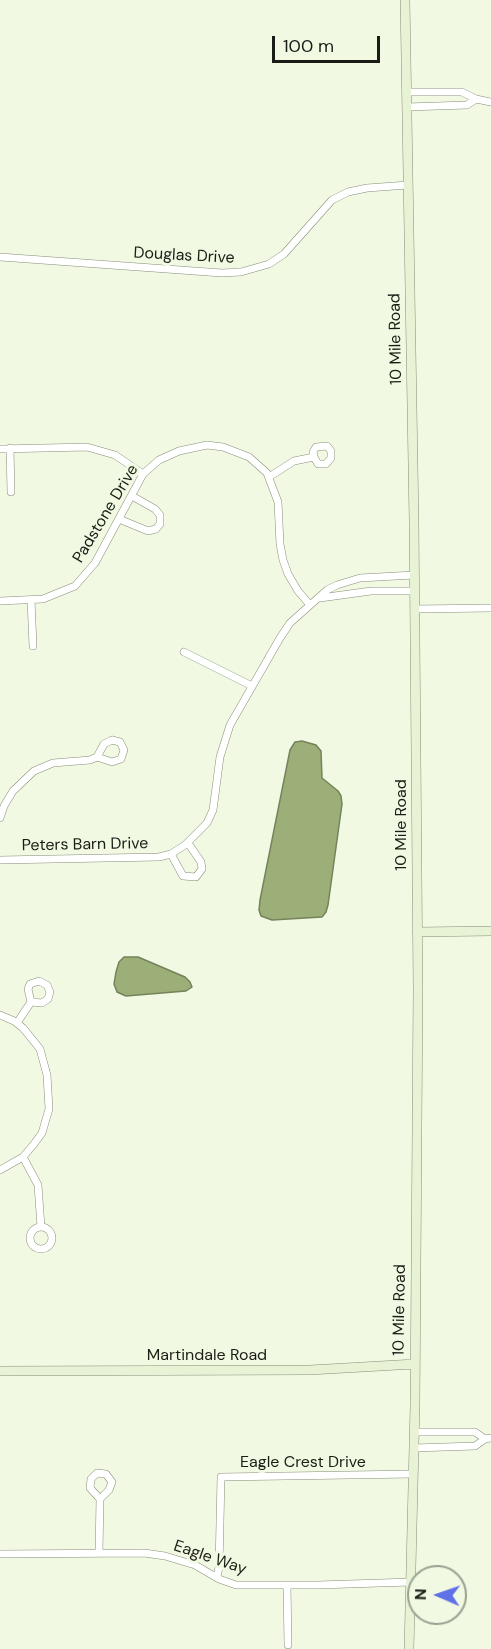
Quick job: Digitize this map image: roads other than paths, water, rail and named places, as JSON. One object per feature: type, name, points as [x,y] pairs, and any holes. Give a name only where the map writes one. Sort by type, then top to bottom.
[{"type":"main road","name":"10 Mile Road","points":[[405,0],[415,609],[417,932],[415,1364],[411,1565]]},
{"type":"main road","points":[[417,932],[491,931]]},
{"type":"main road","name":"Martindale Road","points":[[0,1371],[309,1370],[415,1364]]},
{"type":"main road","name":"10 Mile Road","points":[[409,1649],[410,1625]]},
{"type":"street","points":[[406,92],[462,92],[476,99],[491,102]]},
{"type":"street","points":[[406,107],[467,105],[476,99]]},
{"type":"street","name":"Douglas Drive","points":[[0,257],[222,273],[242,272],[269,264],[284,254],[332,200],[348,192],[367,188],[408,185]]},
{"type":"street","name":"Padstone Drive","points":[[0,601],[43,599],[75,586],[95,564],[143,474],[159,460],[179,451],[207,445],[223,447],[249,457],[269,477],[278,502],[283,560],[298,591],[310,605]]},
{"type":"street","points":[[10,448],[11,492]]},
{"type":"street","points":[[0,449],[95,449],[115,455],[143,474]]},
{"type":"street","points":[[269,477],[294,461],[314,457]]},
{"type":"street","points":[[119,519],[148,531],[156,529],[160,524],[160,515],[155,509],[132,496]]},
{"type":"street","name":"Peters Barn Drive","points":[[0,860],[143,858],[171,854],[188,843],[207,823],[213,810],[220,757],[230,725],[280,638],[296,617],[327,590],[337,585],[360,579],[414,575]]},
{"type":"street","name":"Peters Barn Drive","points":[[320,598],[358,592],[414,591]]},
{"type":"street","points":[[31,600],[33,646]]},
{"type":"street","points":[[415,609],[491,608]]},
{"type":"street","points":[[184,652],[252,686]]},
{"type":"street","points":[[0,818],[13,791],[34,771],[53,763],[90,760],[98,757]]},
{"type":"street","name":"Peters Barn Drive","points":[[171,854],[183,876],[196,878],[202,869],[201,862],[188,843]]},
{"type":"street","points":[[17,1023],[31,1002]]},
{"type":"street","points":[[0,1015],[17,1023],[40,1049],[49,1092],[49,1109],[42,1133],[24,1157],[0,1170]]},
{"type":"street","points":[[24,1157],[38,1185],[41,1227]]},
{"type":"street","points":[[414,1432],[475,1432],[488,1439]]},
{"type":"street","points":[[414,1448],[475,1446],[488,1439]]},
{"type":"street","name":"Eagle Crest Drive","points":[[217,1577],[221,1477],[413,1474]]},
{"type":"street","points":[[99,1553],[100,1499]]},
{"type":"street","name":"Eagle Way","points":[[0,1554],[144,1553],[165,1556],[195,1565],[236,1585],[407,1582]]},
{"type":"street","points":[[287,1585],[288,1645]]}]
